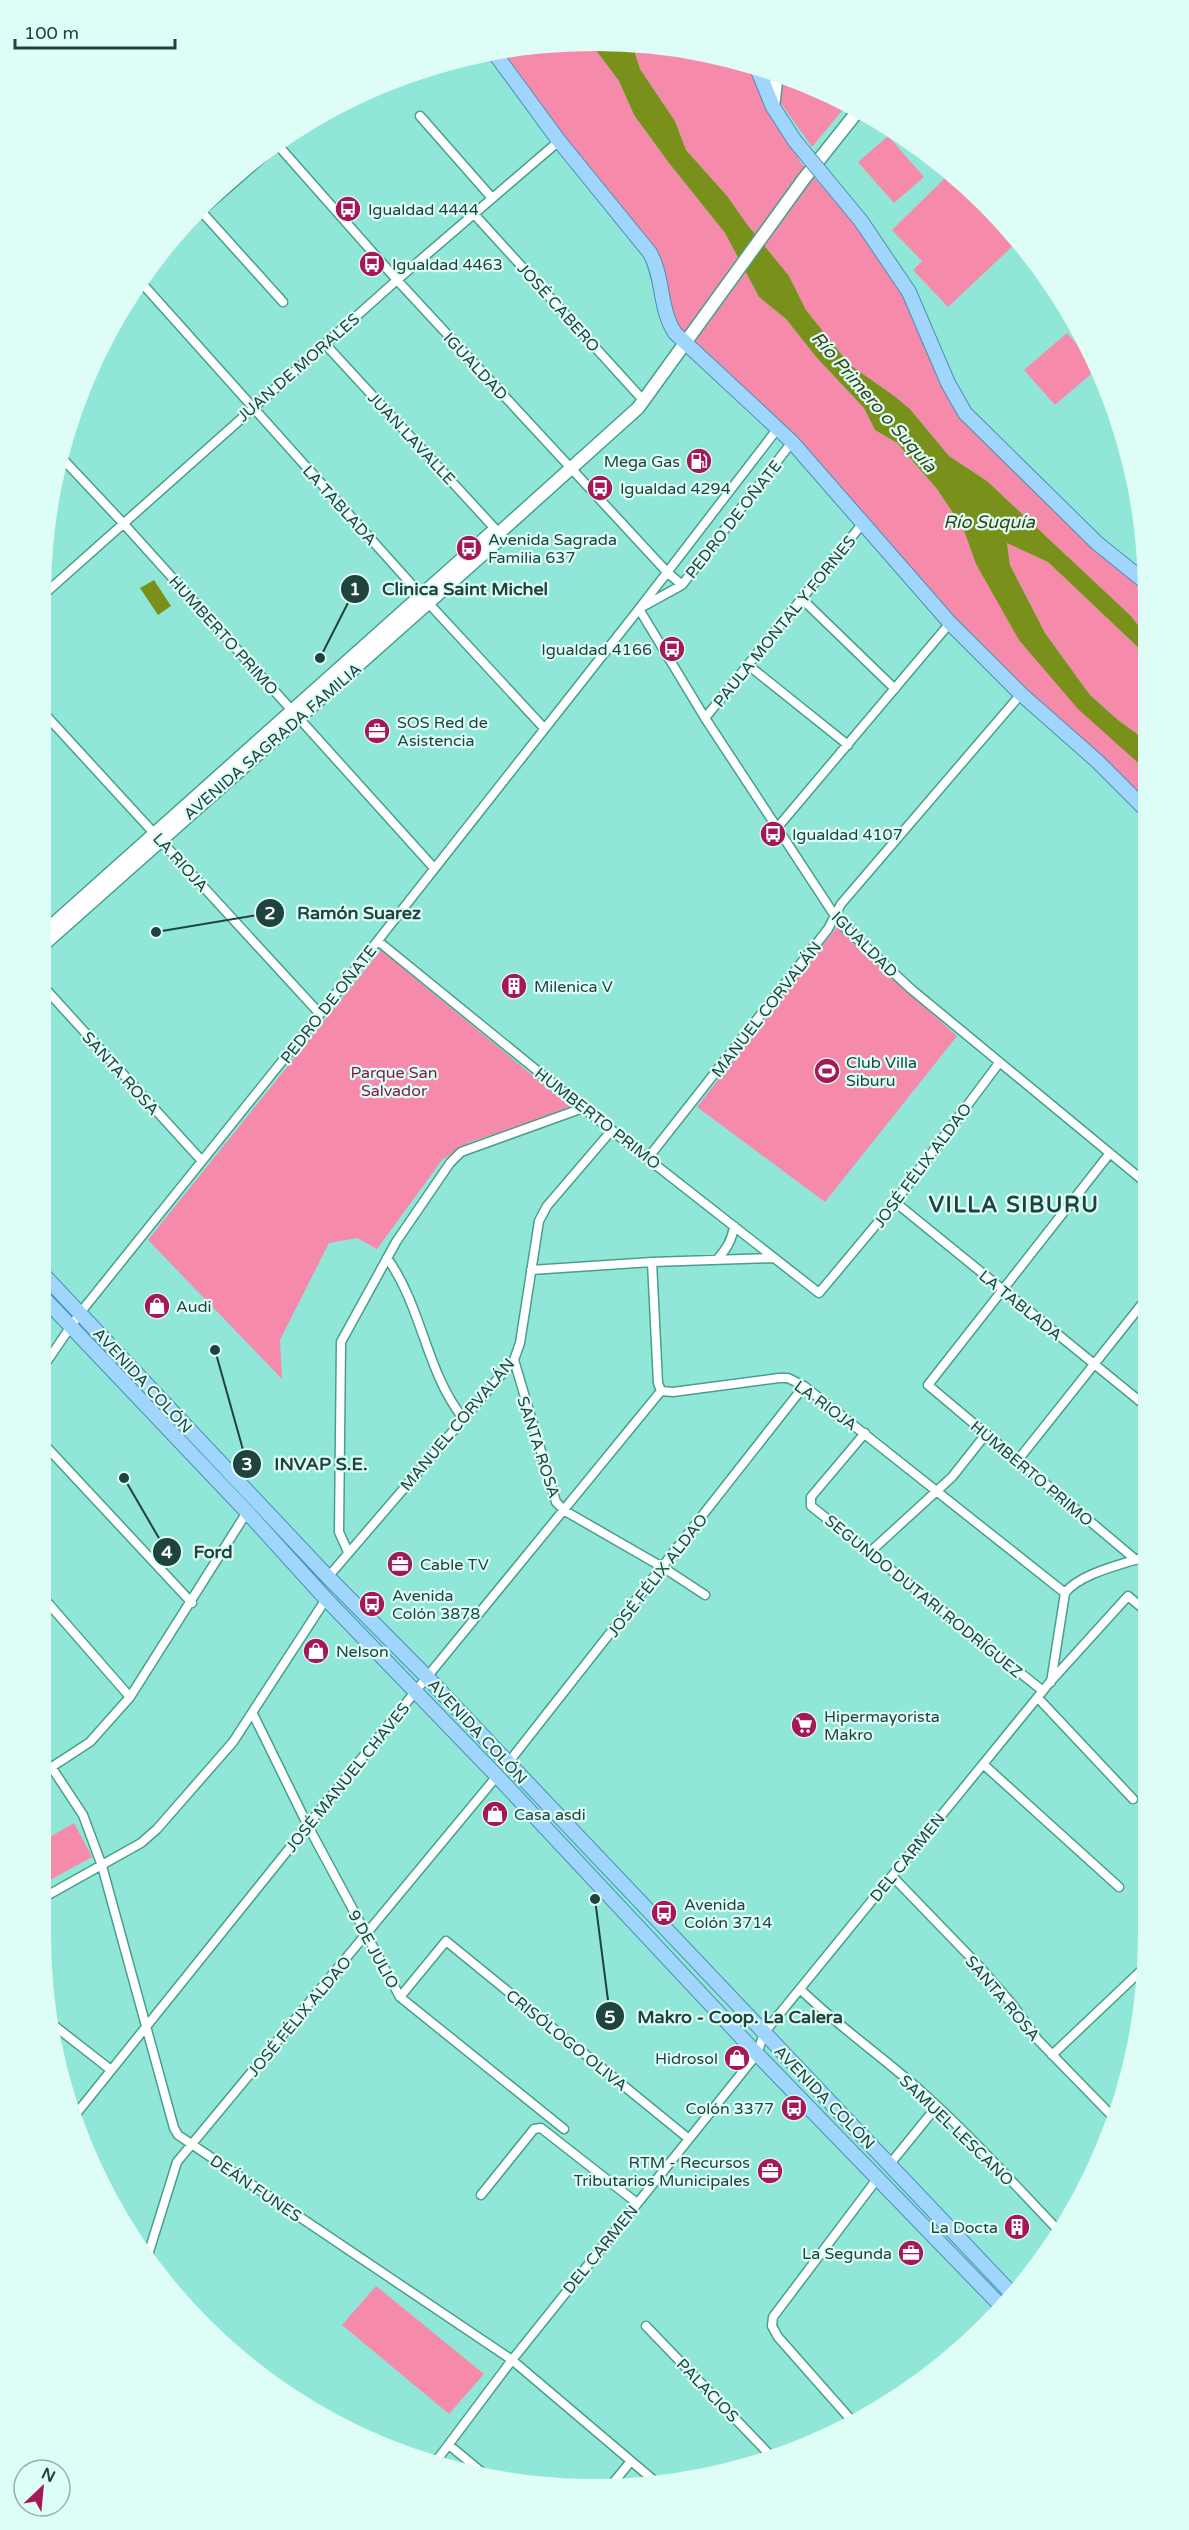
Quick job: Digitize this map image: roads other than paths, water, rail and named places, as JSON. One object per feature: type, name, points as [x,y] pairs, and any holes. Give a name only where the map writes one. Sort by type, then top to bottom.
[{"type":"main road","points":[[499,59],[559,141],[650,253],[656,264],[666,317],[675,333],[792,442],[950,623],[1021,694],[1097,761],[1138,802]]},
{"type":"main road","points":[[761,78],[773,107],[795,141],[861,220],[909,292],[948,383],[965,412],[1097,543],[1137,576]]},
{"type":"main road","points":[[773,107],[776,83]]},
{"type":"main road","name":"AVENIDA SAGRADA FAMILIA","points":[[51,926],[157,836],[425,599],[499,540],[499,533],[621,426],[643,400],[803,180],[853,117]]},
{"type":"main road","name":"AVENIDA SAGRADA FAMILIA","points":[[51,937],[157,836]]},
{"type":"main road","name":"AVENIDA COLÓN","points":[[51,1283],[1007,2289]]},
{"type":"main road","name":"AVENIDA COLÓN","points":[[51,1307],[247,1512],[326,1599],[497,1776],[756,2054],[996,2301]]},
{"type":"street","points":[[420,116],[492,198]]},
{"type":"street","name":"JUAN DE MORALES","points":[[51,587],[397,280],[559,141]]},
{"type":"street","name":"IGUALDAD","points":[[282,151],[397,280],[667,572],[682,585]]},
{"type":"street","name":"JOSÉ CABERO","points":[[474,214],[643,400]]},
{"type":"street","points":[[205,215],[283,302]]},
{"type":"street","name":"LA TABLADA","points":[[146,288],[544,728]]},
{"type":"street","name":"JUAN LAVALLE","points":[[325,344],[499,533]]},
{"type":"street","name":"PEDRO DE OÑATE","points":[[51,1356],[80,1313],[378,941],[778,428]]},
{"type":"street","name":"PEDRO DE OÑATE","points":[[639,609],[682,585],[792,442]]},
{"type":"street","name":"HUMBERTO PRIMO","points":[[67,467],[123,523],[434,868]]},
{"type":"street","name":"PAULA MONTAL Y FORNES","points":[[705,718],[863,523]]},
{"type":"street","points":[[802,599],[895,689]]},
{"type":"street","name":"IGUALDAD","points":[[639,609],[705,718],[834,917],[911,989],[1138,1176]]},
{"type":"street","points":[[777,828],[950,623]]},
{"type":"street","points":[[748,665],[848,745]]},
{"type":"street","name":"MANUEL CORVALÁN","points":[[648,1158],[821,939],[841,904],[1021,694]]},
{"type":"street","name":"LA RIOJA","points":[[51,722],[320,1014]]},
{"type":"street","name":"HUMBERTO PRIMO","points":[[378,941],[583,1108],[819,1293]]},
{"type":"street","name":"SANTA ROSA","points":[[51,996],[202,1161]]},
{"type":"street","name":"JOSÉ FÉLIX ALDAO","points":[[819,1293],[895,1202],[999,1063]]},
{"type":"street","points":[[348,1552],[339,1532],[341,1342],[403,1230],[456,1155],[583,1108]]},
{"type":"street","name":"MANUEL CORVALÁN","points":[[328,1577],[514,1360],[520,1343],[539,1221],[543,1212],[612,1130]]},
{"type":"street","points":[[1004,1290],[1110,1153]]},
{"type":"street","name":"LA TABLADA","points":[[895,1202],[1138,1400]]},
{"type":"street","points":[[717,1260],[727,1248],[734,1226]]},
{"type":"street","points":[[387,1258],[400,1278],[450,1400],[463,1418]]},
{"type":"street","points":[[531,1269],[775,1258]]},
{"type":"street","points":[[652,1262],[658,1383],[661,1391]]},
{"type":"street","name":"HUMBERTO PRIMO","points":[[1004,1290],[928,1385],[1136,1560]]},
{"type":"street","points":[[1018,1460],[1138,1309]]},
{"type":"street","name":"SANTA ROSA","points":[[514,1360],[552,1495],[565,1511],[664,1568],[705,1595]]},
{"type":"street","name":"LA RIOJA","points":[[661,1391],[673,1392],[788,1378],[804,1386],[865,1433],[1065,1593]]},
{"type":"street","name":"JOSÉ FÉLIX ALDAO","points":[[508,1763],[664,1568],[804,1386]]},
{"type":"street","name":"JOSÉ MANUEL CHAVES","points":[[80,2109],[427,1677],[661,1391]]},
{"type":"street","name":"SEGUNDO DUTARI RODRÍGUEZ","points":[[865,1433],[811,1497],[811,1506],[1041,1694]]},
{"type":"street","points":[[870,1552],[952,1478],[986,1434]]},
{"type":"street","points":[[51,1453],[192,1603]]},
{"type":"street","points":[[52,1768],[90,1742],[130,1697],[192,1603],[247,1512]]},
{"type":"street","points":[[1065,1593],[1076,1582],[1136,1560]]},
{"type":"street","name":"DEL CARMEN","points":[[1050,1682],[1065,1593]]},
{"type":"street","name":"DEL CARMEN","points":[[440,2456],[512,2360],[756,2054],[764,2033],[1050,1682],[1128,1596],[1138,1604]]},
{"type":"street","points":[[51,1893],[141,1843],[158,1829],[217,1763],[253,1714],[326,1599]]},
{"type":"street","points":[[51,1607],[130,1697]]},
{"type":"street","points":[[1041,1694],[1133,1799]]},
{"type":"street","name":"9 DE JULIO","points":[[253,1714],[308,1826],[400,1997],[564,2129]]},
{"type":"street","points":[[983,1764],[1119,1887]]},
{"type":"street","name":"DEÁN FUNES","points":[[52,1768],[83,1815],[102,1866],[174,2128],[192,2144],[512,2360],[649,2476]]},
{"type":"street","name":"JOSÉ FÉLIX ALDAO","points":[[151,2248],[177,2162],[497,1776]]},
{"type":"street","name":"SANTA ROSA","points":[[892,1876],[979,1966],[1052,2055],[1108,2112]]},
{"type":"street","name":"CRISÓLOGO OLIVA","points":[[400,1997],[446,1941],[689,2139]]},
{"type":"street","points":[[1052,2055],[1137,1975]]},
{"type":"street","name":"SAMUEL LESCANO","points":[[800,1989],[834,2022],[937,2106],[1053,2225]]},
{"type":"street","points":[[59,2030],[111,2070]]},
{"type":"street","points":[[890,2164],[937,2106]]},
{"type":"street","points":[[481,2195],[534,2129],[541,2128],[637,2203]]},
{"type":"street","points":[[848,2416],[778,2337],[772,2326],[773,2317],[877,2179]]},
{"type":"street","name":"PALACIOS","points":[[646,2326],[766,2451]]},
{"type":"street","points":[[449,2445],[473,2465]]},
{"type":"street","points":[[617,2478],[631,2461]]},
{"type":"water","name":"Río Suquía","points":[[597,51],[635,53],[640,69],[675,121],[686,150],[728,197],[789,276],[806,310],[850,365],[910,409],[949,456],[987,481],[1138,625],[1138,647],[1048,562],[1007,543],[1010,565],[1045,633],[1090,695],[1138,735],[1138,763],[1078,709],[1019,640],[976,564],[963,528],[937,489],[897,443],[875,430],[864,408],[817,358],[786,319],[759,297],[725,233],[634,115],[619,81]]},
{"type":"water","points":[[154,580],[171,606],[158,615],[140,588]]},
{"type":"place","name":"Igualdad 4444","points":[[348,209]]},
{"type":"place","name":"Igualdad 4463","points":[[372,264]]},
{"type":"place","name":"Mega Gas","points":[[699,461]]},
{"type":"place","name":"Igualdad 4294","points":[[600,488]]},
{"type":"place","name":"Avenida Sagrada Familia 637","points":[[469,548]]},
{"type":"place","name":"Igualdad 4166","points":[[672,649]]},
{"type":"place","name":"Clinica Saint Michel","points":[[320,658]]},
{"type":"place","name":"SOS Red de Asistencia","points":[[377,731]]},
{"type":"place","name":"Igualdad 4107","points":[[773,834]]},
{"type":"place","name":"Ramón Suarez","points":[[156,932]]},
{"type":"place","name":"Milenica V","points":[[514,986]]},
{"type":"place","name":"Club Villa Siburu","points":[[827,1071]]},
{"type":"place","name":"Audi","points":[[157,1306]]},
{"type":"place","name":"INVAP S.E.","points":[[215,1350]]},
{"type":"place","name":"Ford","points":[[124,1478]]},
{"type":"place","name":"Cable TV","points":[[400,1564]]},
{"type":"place","name":"Avenida Colón 3878","points":[[372,1604]]},
{"type":"place","name":"Nelson","points":[[316,1651]]},
{"type":"place","name":"Hipermayorista Makro","points":[[804,1725]]},
{"type":"place","name":"Casa asdi","points":[[495,1814]]},
{"type":"place","name":"Makro - Coop. La Calera","points":[[595,1899]]},
{"type":"place","name":"Avenida Colón 3714","points":[[664,1913]]},
{"type":"place","name":"Hidrosol","points":[[737,2058]]},
{"type":"place","name":"Colón 3377","points":[[794,2108]]},
{"type":"place","name":"RTM - Recursos Tributarios Municipales","points":[[770,2171]]},
{"type":"place","name":"La Docta","points":[[1017,2227]]},
{"type":"place","name":"La Segunda","points":[[911,2253]]},
{"type":"district","name":"VILLA SIBURU","points":[[1014,1204]]},
{"type":"water label","name":"Río Primero o Suquía","points":[[874,402]]},
{"type":"park label","name":"Parque San Salvador","points":[[394,1081]]}]
